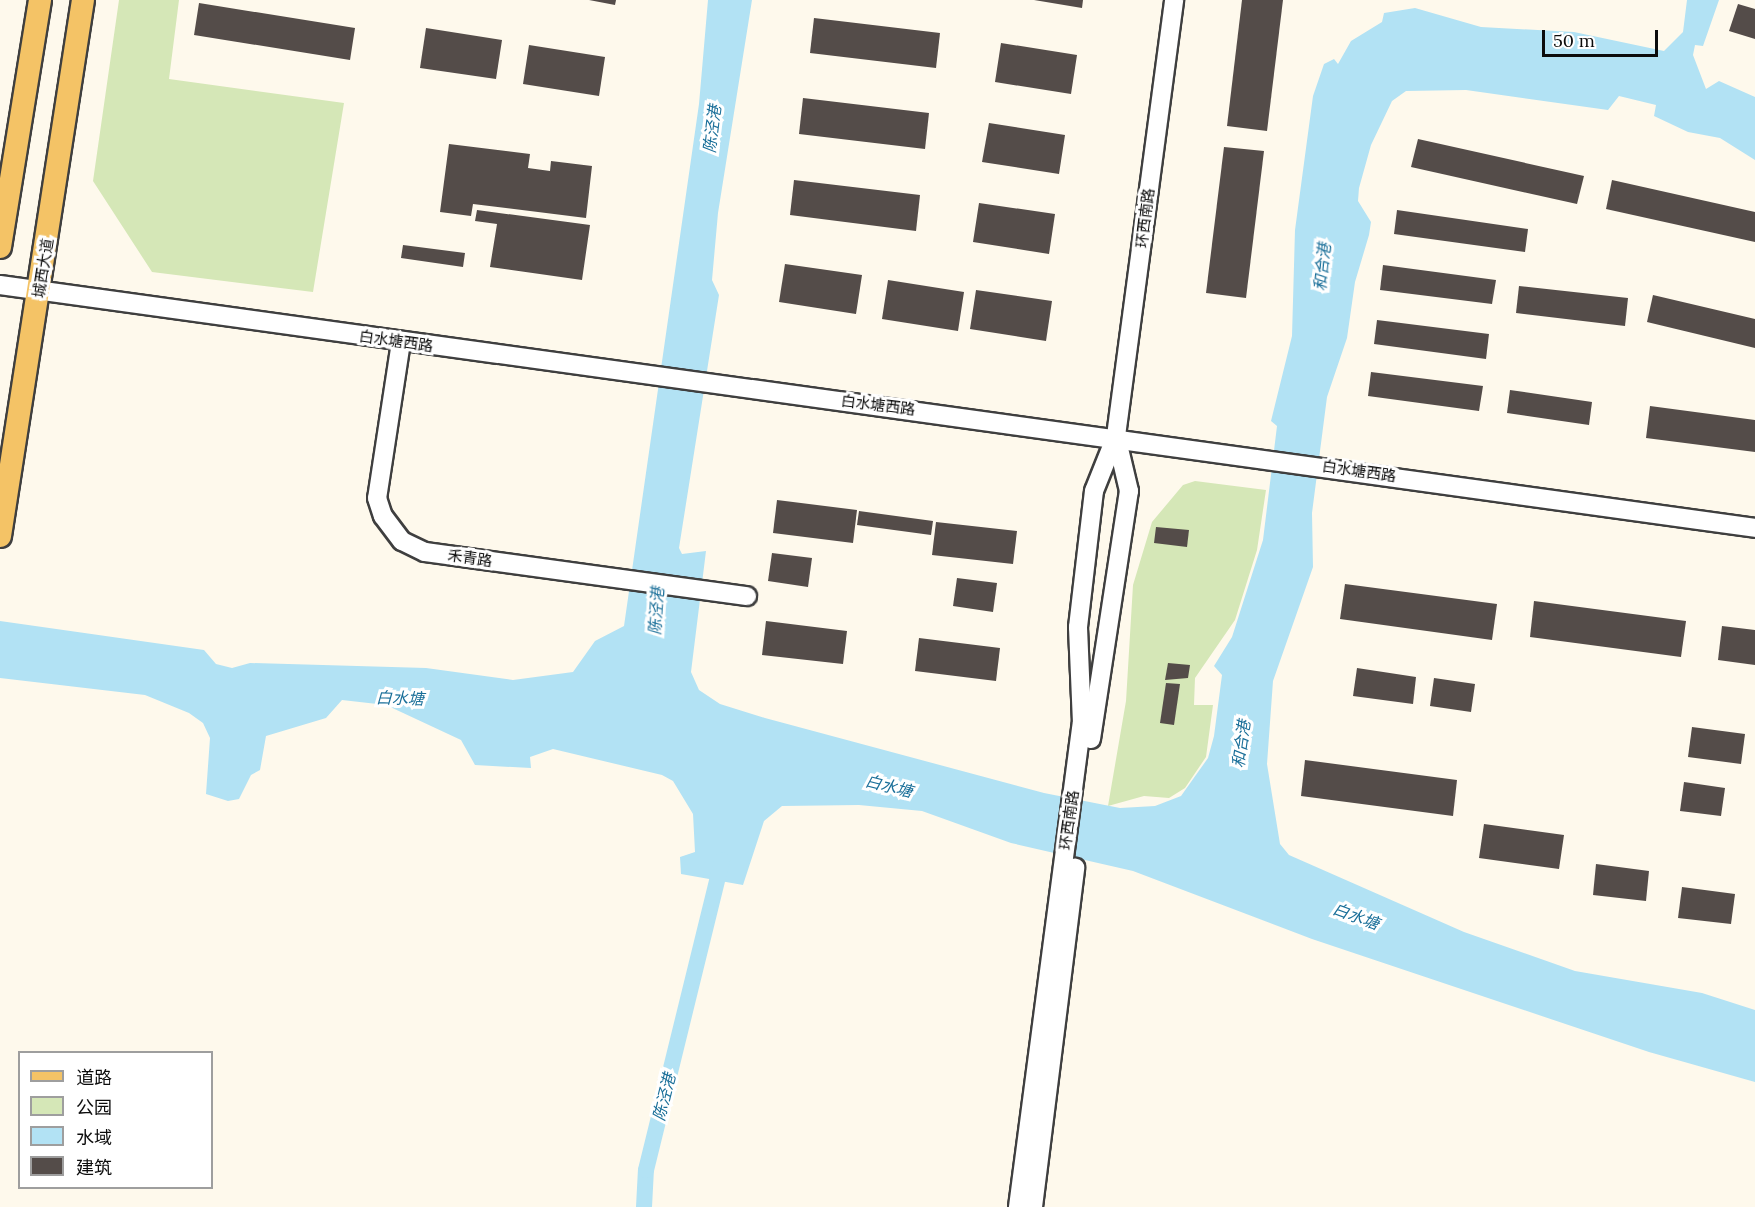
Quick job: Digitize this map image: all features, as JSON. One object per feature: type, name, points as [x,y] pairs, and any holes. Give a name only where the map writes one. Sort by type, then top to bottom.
[{"type":"main road","points":[[0,247],[40,0]]},
{"type":"main road","name":"城西大道","points":[[0,536],[83,0]]},
{"type":"street","name":"环西南路","points":[[1087,724],[1080,604],[1094,490],[1116,436],[1174,0]]},
{"type":"street","name":"白水塘西路","points":[[0,285],[39,293],[401,342],[1116,436],[1755,528]]},
{"type":"street","name":"禾青路","points":[[401,342],[377,498],[391,530],[424,552],[747,596]]},
{"type":"street","name":"环西南路","points":[[1033,1207],[1063,913],[1087,724],[1129,490],[1116,436]]},
{"type":"street","name":"环西南路","points":[[1018,1207],[1063,913]]},
{"type":"green space","points":[[119,0],[179,0],[169,79],[344,103],[313,292],[152,272],[93,181]]},
{"type":"green space","points":[[1195,481],[1266,490],[1257,550],[1235,620],[1195,678],[1194,705],[1213,705],[1206,757],[1185,788],[1169,798],[1144,796],[1108,806],[1126,701],[1133,585],[1152,522],[1183,485]]},
{"type":"water","points":[[708,0],[752,0],[718,213],[712,280],[719,295],[679,548],[682,554],[706,551],[691,672],[699,690],[720,704],[765,718],[1044,793],[1120,808],[1155,806],[1181,796],[1208,758],[1214,736],[1222,675],[1214,666],[1232,637],[1263,540],[1277,426],[1271,421],[1292,336],[1295,230],[1313,96],[1324,64],[1334,59],[1338,64],[1351,41],[1382,22],[1384,13],[1415,8],[1481,27],[1574,32],[1664,51],[1683,32],[1687,0],[1719,0],[1703,46],[1695,45],[1693,55],[1706,89],[1719,81],[1755,97],[1755,160],[1720,138],[1688,132],[1654,116],[1656,105],[1619,96],[1608,110],[1466,90],[1406,91],[1392,101],[1371,145],[1359,188],[1358,201],[1371,222],[1369,235],[1355,282],[1347,338],[1327,397],[1312,513],[1313,567],[1273,681],[1267,764],[1280,844],[1289,855],[1464,932],[1575,971],[1702,993],[1755,1010],[1755,1082],[1649,1052],[1312,939],[1133,871],[1011,843],[922,811],[859,805],[782,806],[764,821],[743,885],[681,874],[680,857],[695,852],[693,814],[673,781],[662,775],[553,749],[530,757],[531,768],[475,765],[461,740],[386,705],[342,700],[326,718],[266,736],[260,770],[251,775],[239,799],[228,801],[206,794],[210,738],[203,723],[189,713],[145,695],[0,678],[0,621],[204,650],[216,664],[232,668],[250,663],[426,668],[513,680],[573,672],[595,641],[624,626],[699,104]]},
{"type":"building","points":[[589,0],[616,0],[615,5]]},
{"type":"building","points":[[1034,0],[1083,0],[1082,8]]},
{"type":"building","points":[[1242,0],[1283,0],[1267,131],[1227,126]]},
{"type":"building","points":[[199,3],[355,28],[350,60],[194,35]]},
{"type":"building","points":[[1738,4],[1755,9],[1755,39],[1729,31]]},
{"type":"building","points":[[814,18],[940,33],[936,68],[810,53]]},
{"type":"building","points":[[426,28],[502,40],[496,79],[420,68]]},
{"type":"building","points":[[1001,43],[1077,55],[1071,94],[995,82]]},
{"type":"building","points":[[529,45],[605,57],[599,96],[523,84]]},
{"type":"building","points":[[803,98],[929,113],[925,149],[799,134]]},
{"type":"building","points":[[989,123],[1065,135],[1059,174],[982,162]]},
{"type":"building","points":[[1418,139],[1584,176],[1577,204],[1411,167]]},
{"type":"building","points":[[449,144],[530,154],[528,168],[550,171],[551,161],[592,166],[586,218],[473,204],[471,216],[440,212]]},
{"type":"building","points":[[1224,147],[1264,151],[1246,298],[1206,293]]},
{"type":"building","points":[[794,180],[920,195],[916,231],[790,215]]},
{"type":"building","points":[[1612,180],[1755,212],[1755,242],[1606,209]]},
{"type":"building","points":[[979,203],[1055,214],[1049,254],[973,242]]},
{"type":"building","points":[[477,210],[590,225],[582,280],[490,267],[497,224],[475,221]]},
{"type":"building","points":[[1397,210],[1528,229],[1525,252],[1394,234]]},
{"type":"building","points":[[403,245],[465,253],[463,267],[401,258]]},
{"type":"building","points":[[785,264],[862,275],[856,314],[779,302]]},
{"type":"building","points":[[1383,265],[1496,280],[1492,304],[1380,290]]},
{"type":"building","points":[[888,280],[964,292],[958,331],[882,319]]},
{"type":"building","points":[[1519,286],[1628,298],[1625,326],[1516,313]]},
{"type":"building","points":[[976,290],[1052,301],[1046,341],[970,329]]},
{"type":"building","points":[[1653,295],[1755,319],[1755,348],[1647,322]]},
{"type":"building","points":[[1377,320],[1489,334],[1486,359],[1374,344]]},
{"type":"building","points":[[1371,372],[1483,386],[1479,411],[1368,396]]},
{"type":"building","points":[[1510,390],[1592,402],[1589,425],[1507,413]]},
{"type":"building","points":[[1650,406],[1755,420],[1755,452],[1646,438]]},
{"type":"building","points":[[777,500],[857,510],[853,543],[773,533]]},
{"type":"building","points":[[859,511],[933,521],[931,535],[857,525]]},
{"type":"building","points":[[936,522],[1017,531],[1013,564],[932,555]]},
{"type":"building","points":[[1156,527],[1189,530],[1187,547],[1154,543]]},
{"type":"building","points":[[772,553],[812,558],[808,587],[768,581]]},
{"type":"building","points":[[957,578],[997,583],[993,612],[953,606]]},
{"type":"building","points":[[1345,584],[1497,604],[1492,640],[1340,619]]},
{"type":"building","points":[[1534,601],[1686,621],[1681,657],[1530,637]]},
{"type":"building","points":[[766,621],[847,631],[843,664],[762,655]]},
{"type":"building","points":[[1722,626],[1755,630],[1755,665],[1718,660]]},
{"type":"building","points":[[919,638],[1000,648],[996,681],[915,671]]},
{"type":"building","points":[[1168,663],[1190,665],[1188,678],[1165,680]]},
{"type":"building","points":[[1357,668],[1416,677],[1413,704],[1353,696]]},
{"type":"building","points":[[1434,678],[1475,684],[1471,712],[1430,706]]},
{"type":"building","points":[[1166,683],[1180,684],[1174,725],[1160,723]]},
{"type":"building","points":[[1692,727],[1745,734],[1741,764],[1688,757]]},
{"type":"building","points":[[1305,760],[1457,780],[1453,816],[1301,796]]},
{"type":"building","points":[[1684,782],[1725,788],[1721,816],[1680,811]]},
{"type":"building","points":[[1484,824],[1564,835],[1559,869],[1479,858]]},
{"type":"building","points":[[1596,864],[1649,871],[1646,901],[1593,895]]},
{"type":"building","points":[[1682,887],[1735,894],[1731,924],[1678,918]]},
{"type":"waterway","name":"陈泾港","points":[[644,1207],[646,1170],[722,860]]},
{"type":"water label","name":"和合港","points":[[1322,267]]},
{"type":"water label","name":"白水塘","points":[[400,698]]},
{"type":"water label","name":"和合港","points":[[1241,744]]},
{"type":"water label","name":"白水塘","points":[[889,786]]},
{"type":"water label","name":"白水塘","points":[[1356,916]]}]
